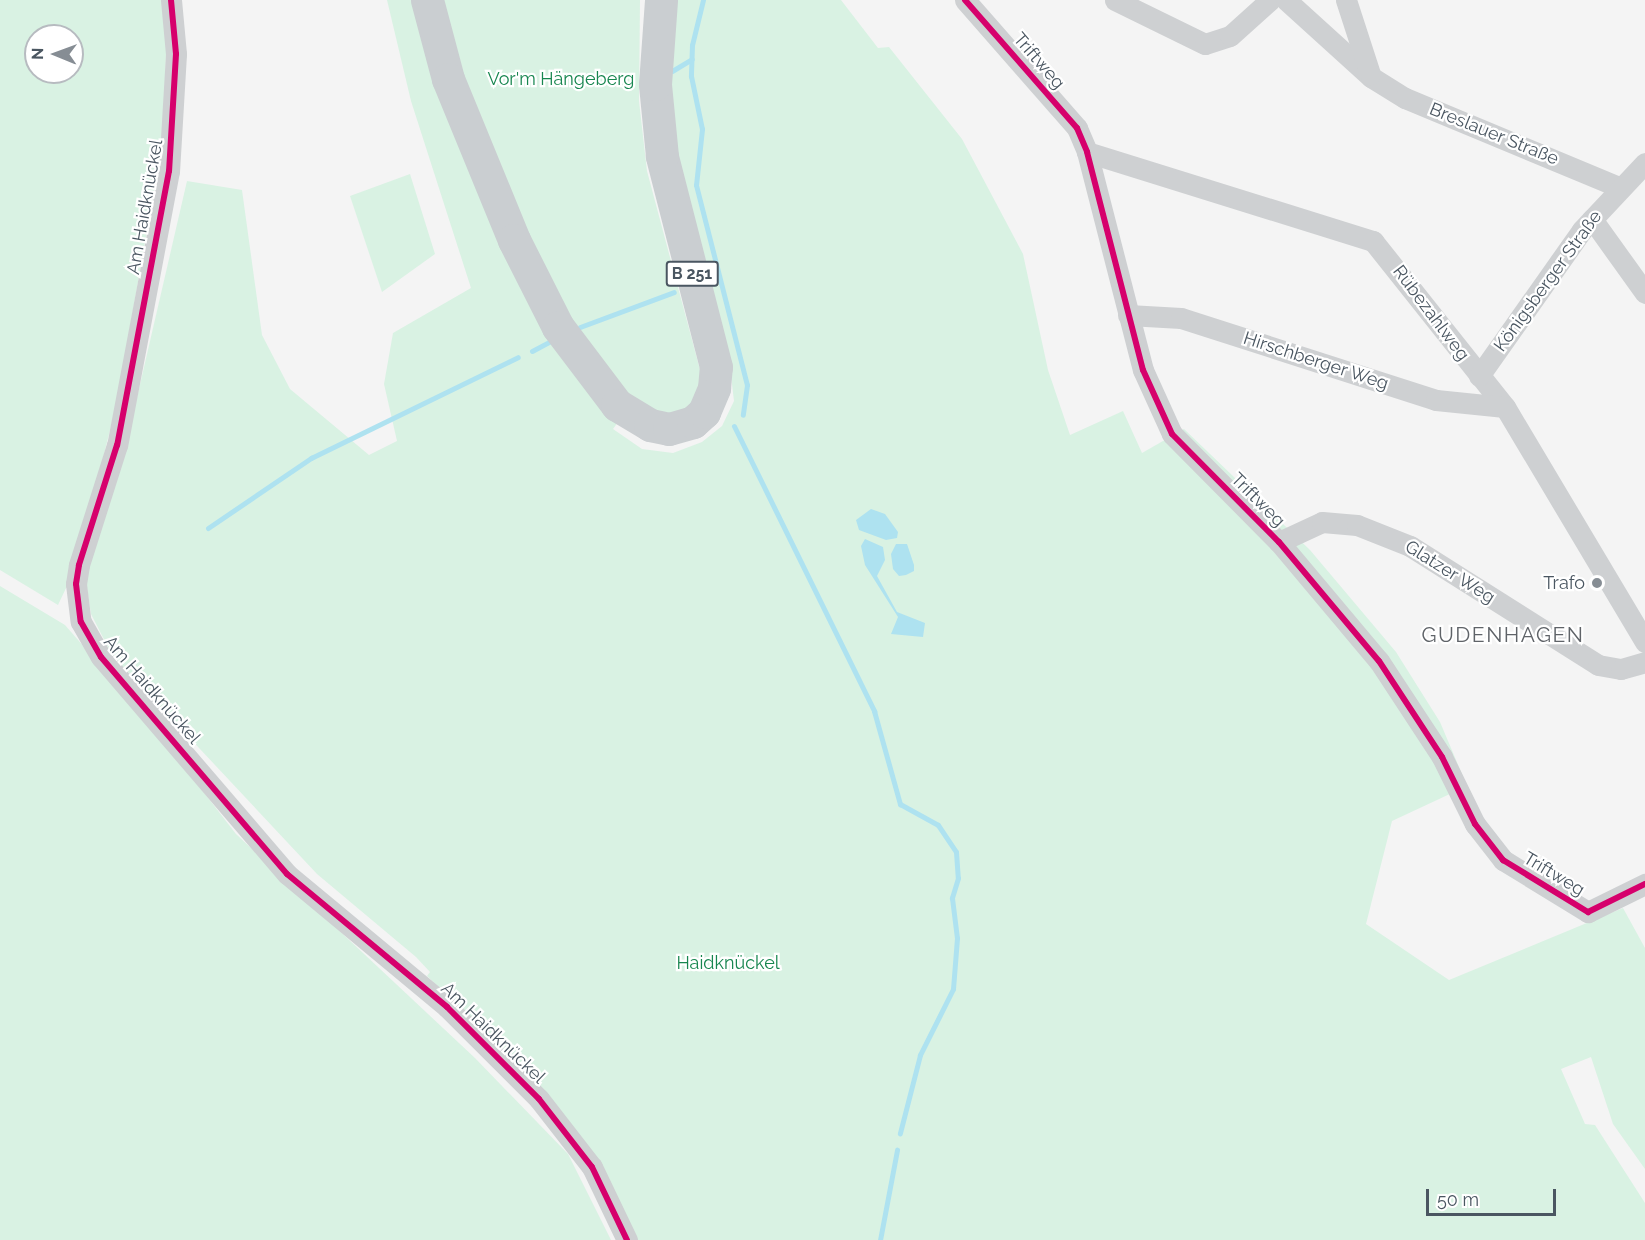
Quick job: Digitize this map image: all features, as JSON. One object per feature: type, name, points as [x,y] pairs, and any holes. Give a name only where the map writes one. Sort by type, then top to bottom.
[{"type":"main road","name":"B 251","points":[[427,0],[448,79],[514,240],[558,327],[617,405],[650,425],[669,429],[693,422],[704,412],[711,399],[716,367],[663,156],[655,84],[661,0]]},
{"type":"street","name":"Am Haidknückel","points":[[171,0],[176,54],[169,171],[117,445],[79,565],[76,584],[81,622],[101,657],[287,874],[447,1007],[539,1099],[592,1167],[627,1240]]},
{"type":"street","name":"Triftweg","points":[[965,0],[1070,119],[1087,152],[1143,370],[1168,428],[1279,542],[1400,690],[1442,757],[1475,824],[1503,860],[1588,912],[1645,884]]},
{"type":"street","points":[[1115,0],[1205,44],[1230,36],[1270,0]]},
{"type":"street","name":"Breslauer Straße","points":[[1286,0],[1371,77],[1405,98],[1619,187]]},
{"type":"street","points":[[1346,0],[1371,77]]},
{"type":"street","name":"Rübezahlweg","points":[[1087,152],[1374,241],[1505,408],[1645,642]]},
{"type":"street","name":"Königsberger Straße","points":[[1479,376],[1592,219],[1619,187],[1645,163]]},
{"type":"street","points":[[1592,219],[1645,293]]},
{"type":"street","name":"Hirschberger Weg","points":[[1128,315],[1181,318],[1436,400],[1505,408]]},
{"type":"street","name":"Glatzer Weg","points":[[1279,542],[1322,522],[1357,525],[1410,546],[1598,665],[1621,669],[1645,662]]},
{"type":"green space","points":[[0,0],[162,0],[167,26],[163,141],[116,406],[76,567],[58,605],[0,570]]},
{"type":"green space","points":[[387,0],[640,0],[639,101],[647,171],[703,381],[696,402],[679,418],[631,404],[613,429],[642,449],[673,453],[702,442],[722,426],[734,401],[728,351],[680,182],[666,105],[670,0],[841,0],[878,48],[889,47],[962,139],[1023,254],[1048,370],[1070,435],[1123,411],[1142,453],[1184,429],[1310,550],[1396,652],[1440,722],[1467,786],[1392,821],[1366,924],[1449,980],[1623,908],[1645,948],[1645,1169],[1613,1124],[1591,1057],[1561,1069],[1585,1124],[1595,1125],[1645,1203],[1645,1240],[632,1240],[474,1020],[427,976],[430,972],[416,957],[317,874],[112,655],[91,614],[86,581],[93,544],[123,458],[187,181],[242,190],[262,335],[290,389],[369,455],[397,441],[384,384],[393,333],[471,288],[411,101]]},
{"type":"green space","points":[[410,174],[435,254],[382,292],[350,196]]},
{"type":"green space","points":[[0,586],[65,625],[147,719],[236,834],[475,1058],[568,1154],[611,1240],[0,1240]]},
{"type":"water","points":[[871,509],[885,514],[898,532],[897,538],[886,540],[859,530],[856,520]]},
{"type":"water","points":[[865,539],[883,547],[885,560],[877,576],[897,612],[925,623],[923,637],[891,634],[898,617],[865,565],[861,546]]},
{"type":"water","points":[[896,544],[907,544],[914,565],[914,571],[906,575],[899,576],[893,569],[891,554]]},
{"type":"waterway","points":[[703,0],[692,45],[691,76],[702,129],[696,185],[747,385],[743,415]]},
{"type":"waterway","points":[[672,71],[692,59]]},
{"type":"waterway","points":[[580,327],[674,292]]},
{"type":"waterway","points":[[532,351],[551,341]]},
{"type":"waterway","points":[[208,528],[311,458],[518,357]]},
{"type":"waterway","points":[[734,426],[874,711],[900,804],[938,825],[956,852],[958,878],[952,898],[957,938],[953,989],[920,1055],[900,1133]]},
{"type":"waterway","points":[[880,1240],[897,1150]]},
{"type":"cycle path","points":[[171,0],[176,54],[169,171],[117,445],[79,565],[76,584],[81,622],[101,657],[287,874],[447,1007],[539,1099],[592,1167],[627,1240]]},
{"type":"cycle path","points":[[965,0],[1077,128],[1087,152],[1143,370],[1172,434],[1279,542],[1379,661],[1442,757],[1475,824],[1503,860],[1588,912],[1645,884]]},
{"type":"place","name":"Trafo","points":[[1597,583]]},
{"type":"district","name":"GUDENHAGEN","points":[[1503,635]]},
{"type":"park label","name":"Vor'm Hängeberg","points":[[561,79]]},
{"type":"park label","name":"Haidknückel","points":[[728,963]]}]
